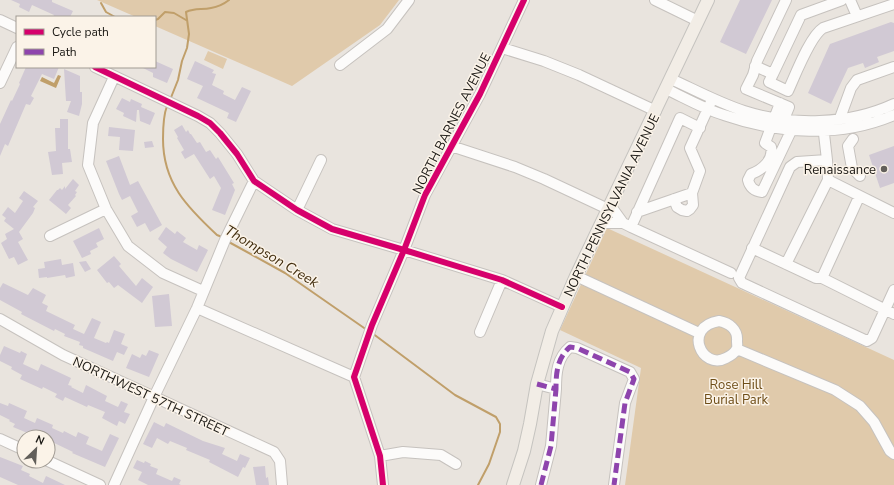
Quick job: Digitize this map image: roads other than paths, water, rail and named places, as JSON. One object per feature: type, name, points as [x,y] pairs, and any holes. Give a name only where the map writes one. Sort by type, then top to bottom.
[{"type":"main road","name":"NORTH PENNSYLVANIA AVENUE","points":[[513,485],[524,451],[537,384],[546,350],[562,308],[708,0]]},
{"type":"street","points":[[340,65],[387,29],[409,0]]},
{"type":"street","name":"NORTH BARNES AVENUE","points":[[354,377],[372,325],[404,250],[425,195],[480,94],[524,0]]},
{"type":"street","points":[[655,0],[698,20]]},
{"type":"street","points":[[786,0],[755,66],[753,75],[746,89],[789,108],[780,118],[775,129],[765,143],[771,147],[772,152],[768,162],[751,174],[748,180],[750,186],[755,191],[762,192],[791,131]]},
{"type":"street","points":[[842,0],[801,15],[769,82],[788,91],[813,39],[819,30],[894,4]]},
{"type":"street","points":[[850,0],[857,16]]},
{"type":"street","points":[[0,20],[16,28]]},
{"type":"street","points":[[502,48],[544,61],[579,75],[656,111]]},
{"type":"street","points":[[0,83],[16,49]]},
{"type":"street","points":[[755,66],[773,74]]},
{"type":"street","points":[[840,118],[851,88],[857,80],[894,67]]},
{"type":"street","points":[[97,68],[198,116],[210,124],[220,133],[237,154],[254,181],[297,210],[332,229],[502,280],[562,308]]},
{"type":"street","points":[[114,77],[93,123],[88,165],[106,209],[128,246],[163,273],[203,291]]},
{"type":"street","points":[[669,84],[713,98],[745,111],[823,126],[851,128],[894,115]]},
{"type":"street","points":[[669,84],[708,108],[742,121],[775,129],[791,131],[823,126],[840,118],[868,113],[894,104]]},
{"type":"street","points":[[674,199],[677,207],[687,211],[693,205],[692,193],[700,171],[690,148],[713,98]]},
{"type":"street","points":[[627,225],[637,212],[680,118],[700,128]]},
{"type":"street","points":[[786,264],[828,180],[823,126]]},
{"type":"street","points":[[853,139],[848,146],[852,168],[860,176]]},
{"type":"street","points":[[451,146],[515,167],[609,207],[627,225],[731,273]]},
{"type":"street","points":[[297,210],[321,160]]},
{"type":"street","points":[[827,160],[797,162],[790,167],[738,278],[742,283],[756,290],[867,341],[872,338],[889,312],[894,290]]},
{"type":"street","points":[[828,180],[859,197],[894,213]]},
{"type":"street","points":[[114,485],[197,308],[222,247],[254,181]]},
{"type":"street","points":[[637,212],[692,193]]},
{"type":"street","points":[[822,278],[859,197]]},
{"type":"street","points":[[50,236],[106,209]]},
{"type":"street","points":[[601,223],[627,225]]},
{"type":"street","points":[[752,248],[816,278],[822,278],[889,312]]},
{"type":"street","points":[[576,276],[699,333]]},
{"type":"street","points":[[480,332],[502,280]]},
{"type":"street","points":[[197,308],[354,377],[380,456],[383,485]]},
{"type":"street","name":"NORTHWEST 57TH STREET","points":[[0,319],[63,355],[274,452],[280,461],[282,485]]},
{"type":"street","points":[[711,322],[726,322],[734,329],[738,336],[737,349],[724,359],[714,360],[706,356],[700,350],[698,342],[699,333],[703,327],[711,322]]},
{"type":"street","points":[[541,485],[551,446],[556,372],[563,353],[570,347],[577,348],[630,372],[634,379],[625,403],[614,485]]},
{"type":"street","points":[[737,349],[835,390],[860,406],[874,422],[890,451],[894,454]]},
{"type":"street","points":[[537,384],[556,389]]},
{"type":"street","points":[[0,439],[16,446]]},
{"type":"street","points":[[380,456],[403,452],[441,455],[456,464]]},
{"type":"street","points":[[56,465],[100,485]]},
{"type":"waterway","name":"Thompson Creek","points":[[170,100],[178,80],[182,61],[187,48],[189,34],[186,12],[216,7],[229,0]]},
{"type":"waterway","points":[[101,3],[106,12],[113,16]]},
{"type":"waterway","points":[[156,20],[165,12],[174,13],[186,20]]},
{"type":"waterway","name":"Thompson Creek","points":[[167,106],[163,126],[164,155],[167,169],[172,181],[187,204],[217,235],[222,237]]},
{"type":"waterway","name":"Thompson Creek","points":[[227,241],[285,273],[367,330]]},
{"type":"waterway","name":"Thompson Creek","points":[[372,333],[455,395],[496,417],[500,424],[500,432],[489,464],[478,485]]},
{"type":"place","name":"Renaissance","points":[[884,169]]},
{"type":"park label","name":"Rose Hill Burial Park","points":[[736,392]]}]
